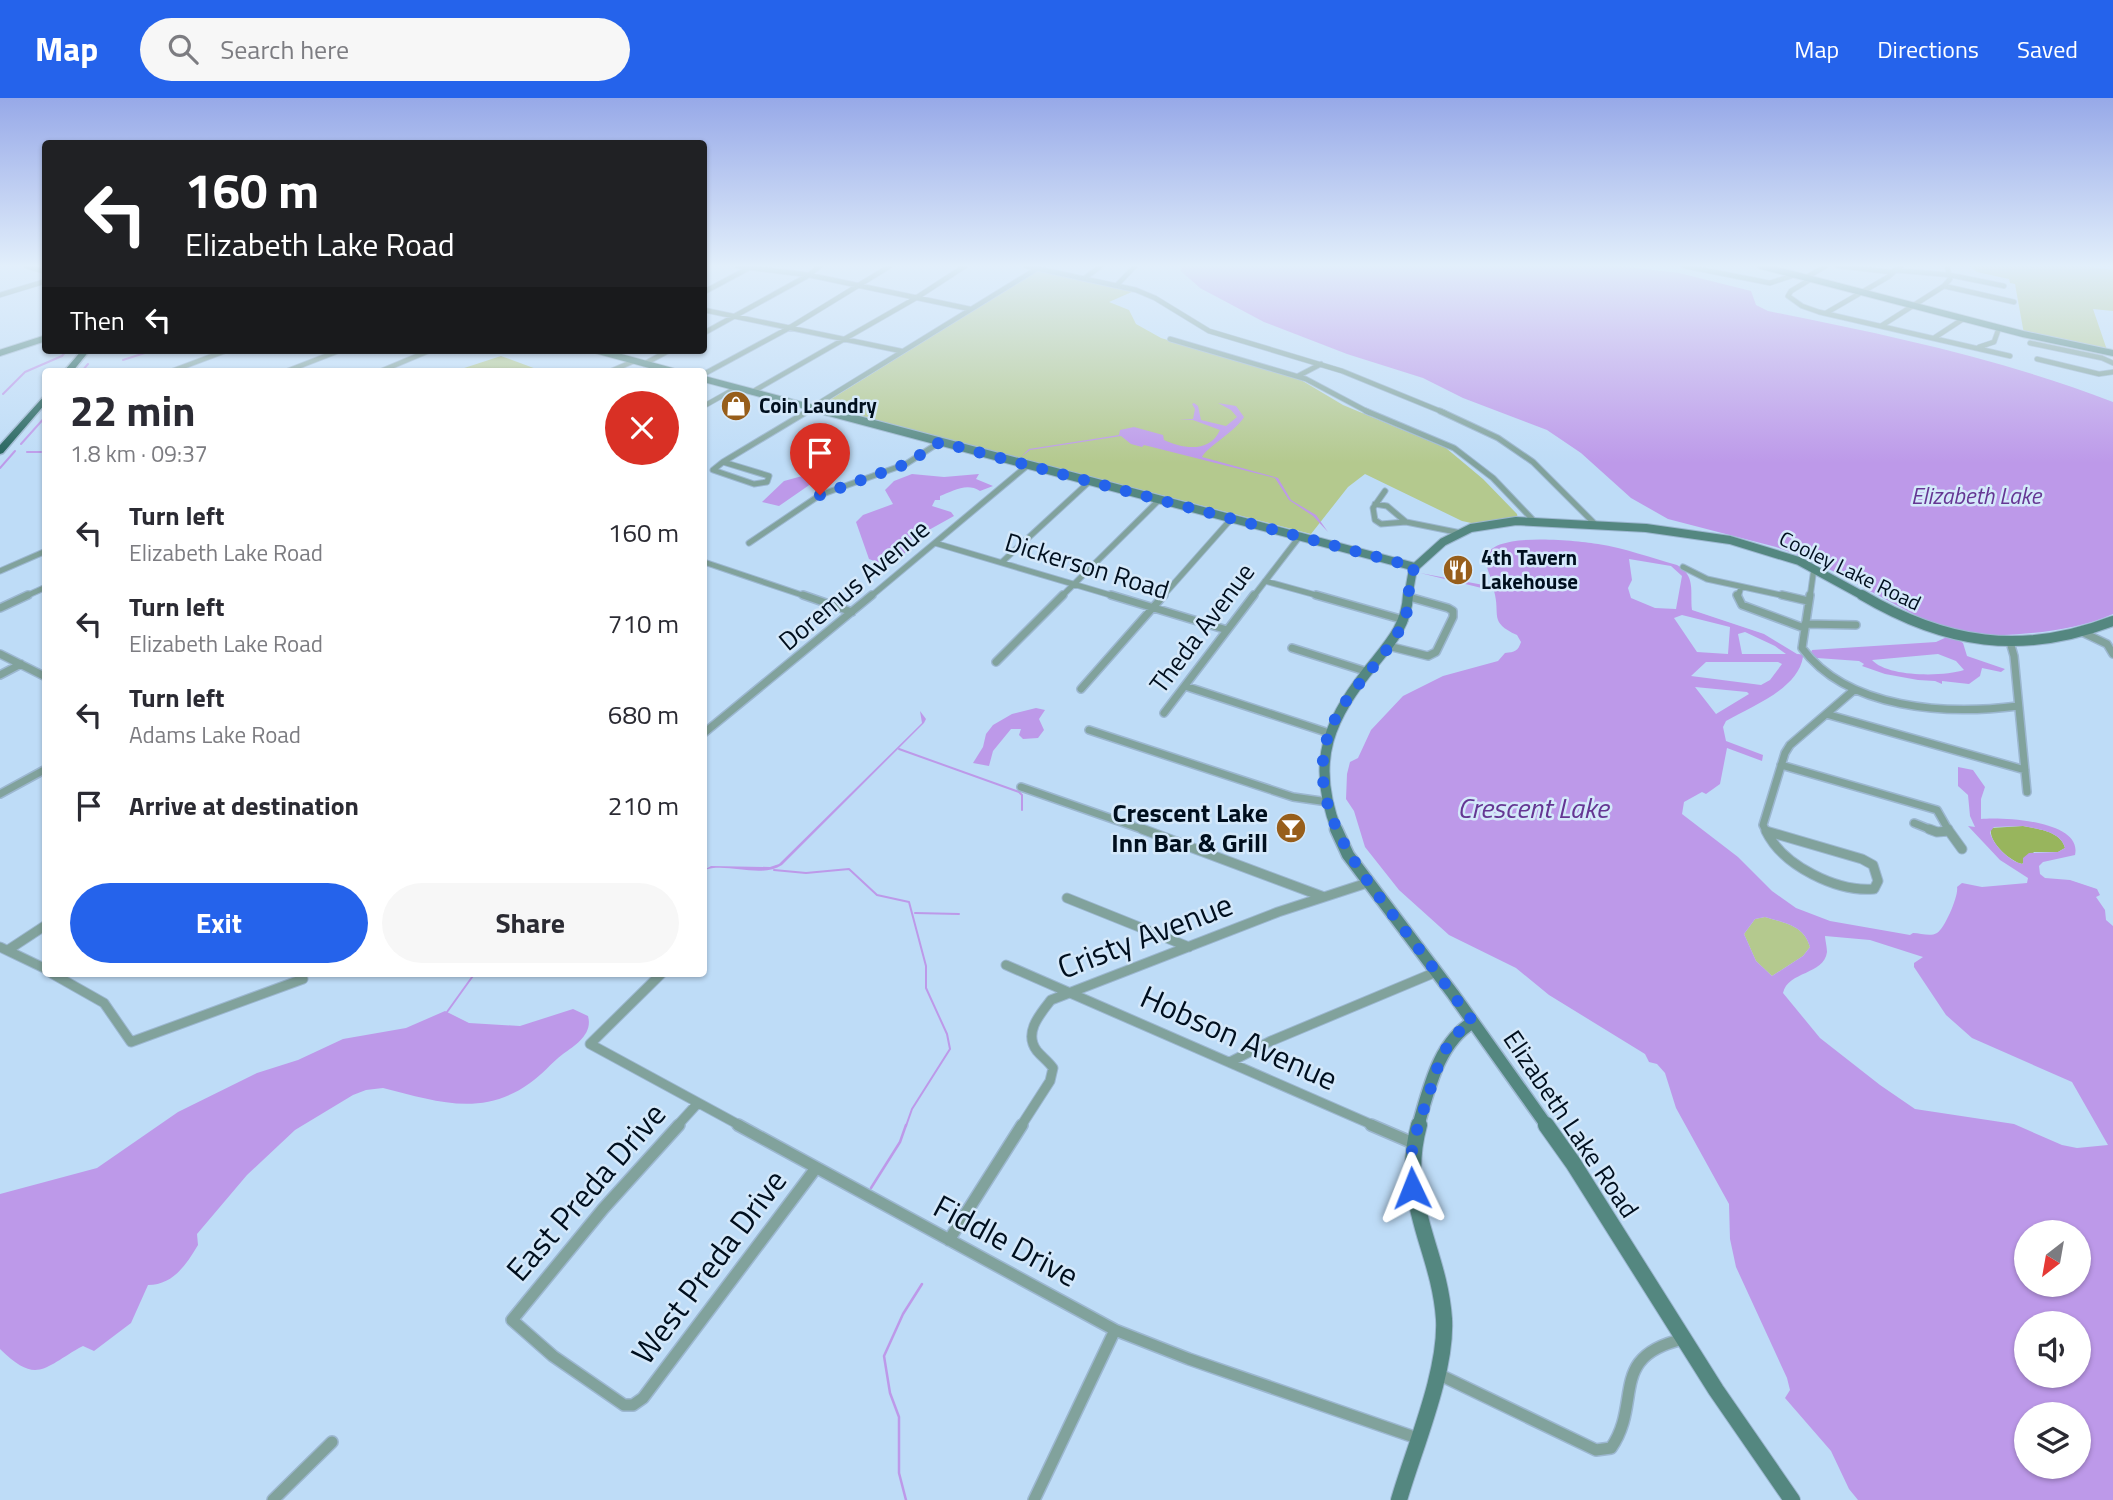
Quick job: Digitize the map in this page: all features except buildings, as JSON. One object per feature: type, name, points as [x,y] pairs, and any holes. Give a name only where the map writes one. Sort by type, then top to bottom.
[{"type":"highway","points":[[71,368],[83,354]]},
{"type":"highway","points":[[0,451],[42,402]]},
{"type":"main road","points":[[2015,331],[2113,353]]},
{"type":"main road","points":[[0,353],[42,339]]},
{"type":"main road","points":[[609,354],[662,368]]},
{"type":"main road","points":[[707,380],[1415,567]]},
{"type":"main road","name":"Cooley Lake Road","points":[[1415,567],[1435,549],[1469,528],[1499,522],[1677,530],[1763,549],[1814,568],[1891,611],[1959,636],[2010,642],[2084,633],[2113,621]]},
{"type":"main road","name":"Elizabeth Lake Road","points":[[1415,567],[1409,581],[1404,621],[1344,705],[1329,733],[1324,764],[1328,802],[1342,842],[1367,883],[1437,971],[1595,1194],[1684,1339],[1791,1500]]},
{"type":"main road","points":[[1399,1500],[1436,1372],[1443,1335],[1443,1306],[1414,1199],[1410,1163],[1413,1143],[1444,1051],[1456,1032],[1473,1022]]},
{"type":"street","points":[[707,372],[783,331]]},
{"type":"street","points":[[805,331],[901,351]]},
{"type":"street","points":[[752,392],[859,331]]},
{"type":"street","points":[[723,462],[771,478],[764,484],[754,484],[715,472],[714,468],[723,462],[812,408],[933,331]]},
{"type":"street","points":[[1211,331],[1321,364],[1469,423],[1498,438],[1545,472],[1596,525]]},
{"type":"street","points":[[1905,331],[2010,356]]},
{"type":"street","points":[[1934,338],[1944,331]]},
{"type":"street","points":[[1973,347],[1988,345],[1998,337],[1999,331]]},
{"type":"street","points":[[1170,339],[1298,376],[1359,408],[1454,448],[1493,478],[1535,522]]},
{"type":"street","points":[[2030,343],[2102,358],[2113,363]]},
{"type":"street","points":[[180,368],[217,354]]},
{"type":"street","points":[[295,368],[331,354]]},
{"type":"street","points":[[388,368],[421,354]]},
{"type":"street","points":[[644,363],[662,354]]},
{"type":"street","points":[[2038,359],[2099,374],[2113,372]]},
{"type":"street","points":[[617,368],[631,360]]},
{"type":"street","points":[[1298,376],[1321,364]]},
{"type":"street","points":[[707,404],[736,388]]},
{"type":"street","points":[[749,543],[820,495],[906,464],[940,442]]},
{"type":"street","name":"Doremus Avenue","points":[[707,731],[1028,465]]},
{"type":"street","points":[[1002,562],[1090,481]]},
{"type":"street","points":[[1385,491],[1373,508],[1375,520],[1381,524],[1406,522],[1461,533]]},
{"type":"street","points":[[996,662],[1160,499]]},
{"type":"street","points":[[1375,504],[1387,506],[1406,522]]},
{"type":"street","points":[[1081,689],[1232,518]]},
{"type":"street","name":"Theda Avenue","points":[[1164,713],[1300,536]]},
{"type":"street","name":"Dickerson Road","points":[[935,543],[1227,629]]},
{"type":"street","points":[[0,571],[42,553]]},
{"type":"street","points":[[707,563],[852,612]]},
{"type":"street","points":[[1683,567],[1698,576],[1808,601]]},
{"type":"street","points":[[1814,568],[1802,648],[1807,656],[1854,690],[1896,702],[1945,708],[1989,710],[2018,706]]},
{"type":"street","points":[[1265,581],[1404,621]]},
{"type":"street","points":[[1741,587],[1737,596],[1742,605],[1805,626],[1856,625]]},
{"type":"street","points":[[0,608],[42,589]]},
{"type":"street","points":[[1388,646],[1428,656],[1436,652],[1453,617],[1453,611],[1448,608],[1409,597]]},
{"type":"street","points":[[2084,633],[2110,644],[2113,654]]},
{"type":"street","points":[[2010,642],[2014,656],[2027,792]]},
{"type":"street","points":[[1292,648],[1368,672]]},
{"type":"street","points":[[0,654],[42,675]]},
{"type":"street","points":[[0,675],[21,664]]},
{"type":"street","points":[[1185,686],[1329,733]]},
{"type":"street","points":[[1766,831],[1862,859],[1873,865],[1877,875],[1874,888],[1866,891],[1828,880],[1788,857],[1771,841],[1766,831],[1763,825],[1790,745],[1854,690]]},
{"type":"street","points":[[1826,714],[2025,770]]},
{"type":"street","points":[[1089,730],[1293,797],[1328,802]]},
{"type":"street","points":[[1782,765],[1937,810],[1962,849]]},
{"type":"street","points":[[0,794],[42,771]]},
{"type":"street","points":[[1021,787],[1092,810],[1324,897]]},
{"type":"street","points":[[1914,823],[1937,832],[1949,831]]},
{"type":"street","name":"Cristy Avenue","points":[[949,1240],[1044,1094],[1053,1068],[1035,1049],[1030,1038],[1033,1024],[1051,1000],[1367,883]]},
{"type":"street","points":[[1068,898],[1189,947]]},
{"type":"street","points":[[4,949],[42,927]]},
{"type":"street","points":[[4,949],[42,968]]},
{"type":"street","name":"Hobson Avenue","points":[[1006,965],[1413,1143]]},
{"type":"street","points":[[1230,1062],[1271,1041],[1437,971]]},
{"type":"street","points":[[58,977],[102,1001],[112,1011],[125,1038],[131,1042],[303,979]]},
{"type":"street","name":"Fiddle Drive","points":[[658,977],[590,1044],[1115,1330],[1193,1362],[1354,1413],[1417,1438]]},
{"type":"street","name":"East Preda Drive","points":[[643,1398],[633,1405],[624,1405],[553,1356],[512,1320],[696,1104]]},
{"type":"street","name":"West Preda Drive","points":[[643,1398],[816,1168]]},
{"type":"street","points":[[1034,1500],[1115,1330]]},
{"type":"street","points":[[1436,1372],[1596,1450],[1611,1448],[1618,1438],[1636,1370],[1643,1356],[1657,1347],[1684,1339]]},
{"type":"street","points":[[273,1500],[332,1442]]},
{"type":"green space","points":[[940,331],[1149,331],[1161,338],[1301,380],[1343,405],[1446,448],[1483,479],[1517,514],[1518,519],[1476,524],[1462,521],[1365,474],[1348,487],[1311,534],[820,406]]},
{"type":"green space","points":[[2024,331],[2101,331],[2107,350],[2024,334]]},
{"type":"green space","points":[[501,356],[534,368],[464,368]]},
{"type":"green space","points":[[2023,826],[2054,834],[2063,842],[2065,848],[2058,852],[2034,852],[2022,864],[2017,862],[1996,845],[1991,828]]},
{"type":"green space","points":[[1765,917],[1798,929],[1810,947],[1803,956],[1772,976],[1756,961],[1744,934],[1755,919]]},
{"type":"water","name":"Crescent Lake","points":[[1288,331],[1864,331],[1986,360],[2113,402],[2113,614],[2055,630],[1955,638],[1963,643],[1967,656],[2005,669],[2001,672],[1982,668],[1980,676],[1969,684],[1942,681],[1942,684],[1885,674],[1862,666],[1864,664],[1859,661],[1803,657],[1793,678],[1783,687],[1726,721],[1723,727],[1726,741],[1763,755],[1762,761],[1727,748],[1720,784],[1706,794],[1702,792],[1684,802],[1682,814],[1738,857],[1772,891],[1796,908],[1830,921],[1910,935],[1931,935],[1940,930],[1954,904],[1957,887],[1962,883],[1982,887],[2027,883],[2028,878],[2000,860],[1968,826],[1975,827],[1970,816],[1968,795],[1958,786],[1958,767],[1973,770],[1985,787],[1981,799],[1981,819],[2038,823],[2066,834],[2074,843],[2075,855],[2043,862],[2039,866],[2040,874],[2045,878],[2070,880],[2097,889],[2100,895],[2096,897],[2105,910],[2106,920],[2113,926],[2113,1500],[1858,1500],[1849,1489],[1831,1451],[1785,1398],[1790,1390],[1787,1378],[1736,1267],[1730,1239],[1729,1204],[1676,1108],[1665,1073],[1657,1064],[1649,1062],[1645,1054],[1549,995],[1516,968],[1449,935],[1399,890],[1365,847],[1354,811],[1346,799],[1350,762],[1358,758],[1371,730],[1403,696],[1443,676],[1498,661],[1505,653],[1519,647],[1521,642],[1517,635],[1499,622],[1494,591],[1420,573],[1494,587],[1486,560],[1493,548],[1504,543],[1556,540],[1588,543],[1618,548],[1677,565],[1690,579],[1692,610],[1764,634],[1797,654],[1810,655],[1812,650],[1936,642],[1949,636],[1810,559],[1776,547],[1668,519],[1631,498],[1581,453],[1547,430],[1463,398],[1423,378],[1347,354]],"holes":[[[1629,559],[1671,566],[1682,576],[1676,609],[1655,608],[1631,598],[1628,588],[1632,580]],[[1682,615],[1730,627],[1728,654],[1697,652],[1674,618]],[[1745,632],[1786,654],[1742,654],[1738,634]],[[1938,654],[1956,661],[1964,670],[1943,674],[1916,674],[1890,670],[1872,660]],[[1706,662],[1778,662],[1782,664],[1770,680],[1761,685],[1691,676]],[[1695,687],[1749,694],[1716,714]],[[2023,826],[2042,830],[2054,834],[2063,842],[2065,848],[2058,852],[2029,853],[2023,858],[2023,864],[2018,863],[1998,847],[1990,832],[1994,827]],[[1765,917],[1793,926],[1803,934],[1810,947],[1803,956],[1772,976],[1756,961],[1744,934],[1755,919]],[[1825,936],[1870,940],[1923,957],[1914,963],[1914,967],[1946,1015],[1972,1038],[2072,1082],[2108,1145],[2077,1148],[2062,1145],[2014,1124],[1915,1109],[1820,1038],[1783,993],[1786,986],[1820,965],[1827,952]]]},
{"type":"water","points":[[1194,403],[1198,406],[1201,420],[1226,426],[1237,417],[1218,403],[1236,406],[1244,417],[1202,457],[1278,478],[1291,500],[1316,515],[1328,532],[1313,516],[1289,500],[1275,478],[1131,444],[1121,436],[1030,450],[1021,457],[1029,449],[1119,435],[1120,430],[1134,427],[1163,435],[1164,440],[1179,445],[1203,446],[1210,443],[1220,430],[1193,420],[1179,419],[1193,419]]},
{"type":"water","points":[[912,474],[944,477],[979,474],[976,479],[993,486],[980,491],[964,488],[940,496],[940,500],[935,500],[932,506],[951,512],[954,516],[909,541],[911,547],[895,563],[882,564],[869,559],[856,522],[863,515],[893,504],[885,490],[894,481]]},
{"type":"water","points":[[806,475],[818,479],[779,506],[762,502],[784,481]]},
{"type":"water","points":[[1036,708],[1045,710],[1039,719],[1044,730],[1038,738],[1023,739],[1019,735],[1021,729],[1011,729],[993,751],[989,766],[973,763],[993,725],[1012,714]]},
{"type":"water","points":[[920,711],[926,719],[924,723],[782,865],[764,871],[707,869],[711,866],[770,867],[779,864],[922,723]]},
{"type":"water","points":[[573,1009],[588,1016],[586,1034],[534,1080],[512,1094],[494,1100],[458,1104],[383,1088],[366,1090],[295,1130],[247,1175],[197,1234],[198,1245],[178,1273],[165,1282],[148,1285],[131,1323],[94,1351],[83,1346],[48,1367],[31,1370],[22,1367],[0,1349],[0,1194],[97,1168],[178,1112],[257,1073],[298,1060],[343,1039],[406,1028],[445,1011],[469,1023],[520,1026]]},
{"type":"waterway","points":[[3,394],[25,372],[64,354]]},
{"type":"waterway","points":[[123,360],[142,354]]},
{"type":"waterway","points":[[85,368],[88,364]]},
{"type":"waterway","points":[[21,444],[42,420]]},
{"type":"waterway","points":[[0,468],[15,451]]},
{"type":"waterway","points":[[27,452],[41,452]]},
{"type":"waterway","points":[[899,749],[1019,792],[1022,795],[1022,810]]},
{"type":"waterway","points":[[774,870],[806,873],[849,869],[877,895],[909,902],[926,966],[926,988],[947,1034],[950,1049],[912,1109],[906,1126]]},
{"type":"waterway","points":[[915,913],[959,914]]},
{"type":"waterway","points":[[447,1012],[472,977]]},
{"type":"waterway","points":[[871,1188],[900,1142],[906,1125]]},
{"type":"waterway","points":[[906,1500],[899,1473],[899,1417],[890,1393],[884,1356],[903,1314],[922,1284]]},
{"type":"place","name":"Coin Laundry","points":[[736,406]]},
{"type":"place","name":"4th Tavern Lakehouse","points":[[1458,570]]},
{"type":"place","name":"Crescent Lake Inn Bar & Grill","points":[[1291,828]]},
{"type":"route","points":[[820,495],[906,464],[940,442],[1415,567],[1410,576],[1409,603],[1403,623],[1335,720],[1326,741],[1324,764],[1331,812],[1338,835],[1349,855],[1473,1022],[1453,1036],[1440,1060],[1414,1139],[1410,1163],[1412,1188]]},
{"type":"water label","name":"Elizabeth Lake","points":[[1976,496]]}]
